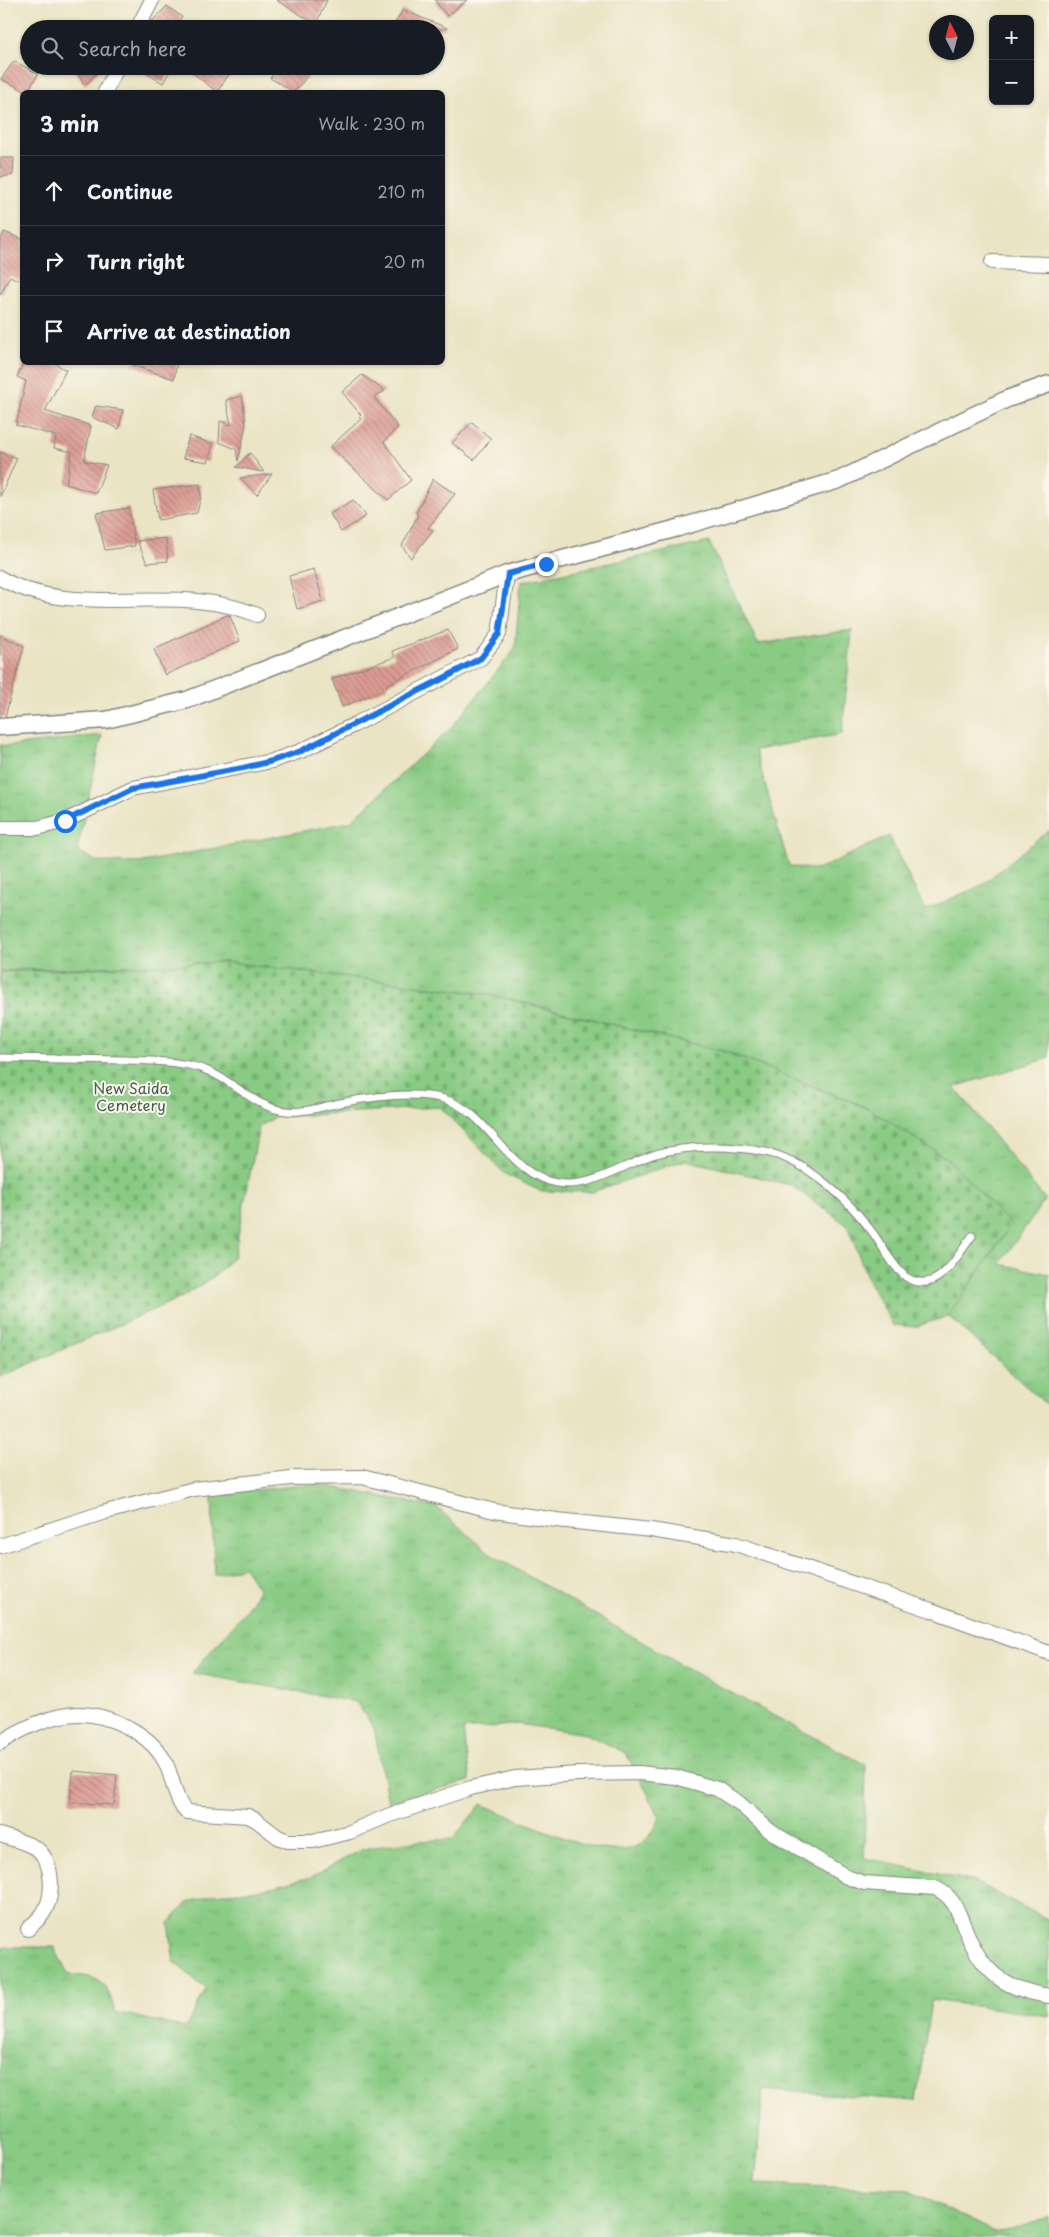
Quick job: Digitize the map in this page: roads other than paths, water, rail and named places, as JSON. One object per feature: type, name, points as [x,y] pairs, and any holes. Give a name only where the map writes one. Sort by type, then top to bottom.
[{"type":"street","points":[[142,20],[152,0]]},
{"type":"street","points":[[105,90],[113,75]]},
{"type":"street","points":[[992,262],[1049,264]]},
{"type":"street","points":[[0,727],[106,720],[186,700],[508,574],[678,528],[838,480],[1007,399],[1049,384]]},
{"type":"street","points":[[0,828],[37,828],[65,821],[133,788],[272,761],[301,751],[378,713],[473,663],[489,650],[499,634],[508,574]]},
{"type":"street","points":[[0,578],[19,589],[49,596],[221,603],[257,616]]},
{"type":"street","points":[[0,1546],[111,1510],[194,1489],[290,1478],[362,1477],[494,1511],[650,1530],[736,1544],[931,1610],[1049,1654]]},
{"type":"street","points":[[0,1744],[25,1729],[63,1716],[84,1715],[107,1720],[127,1727],[142,1737],[163,1758],[171,1772],[180,1804],[187,1812],[248,1816],[278,1837],[299,1842],[313,1841],[350,1832],[395,1813],[471,1788],[515,1778],[610,1773],[676,1777],[717,1789],[729,1795],[770,1831],[847,1877],[864,1883],[935,1888],[949,1895],[956,1904],[976,1953],[990,1971],[1007,1984],[1019,1990],[1049,1996]]},
{"type":"street","points":[[0,1835],[35,1848],[44,1858],[50,1873],[51,1894],[43,1914],[28,1929]]},
{"type":"lane","points":[[0,1058],[144,1061],[180,1064],[203,1069],[238,1088],[265,1106],[288,1112],[370,1098],[423,1096],[442,1099],[456,1104],[468,1112],[527,1170],[541,1178],[556,1183],[573,1184],[590,1181],[658,1154],[686,1149],[732,1148],[768,1152],[796,1164],[837,1193],[861,1217],[898,1268],[907,1277],[915,1281],[926,1282],[936,1279],[944,1273],[972,1236]]},
{"type":"park label","name":"New Saida Cemetery","points":[[131,1098]]}]
